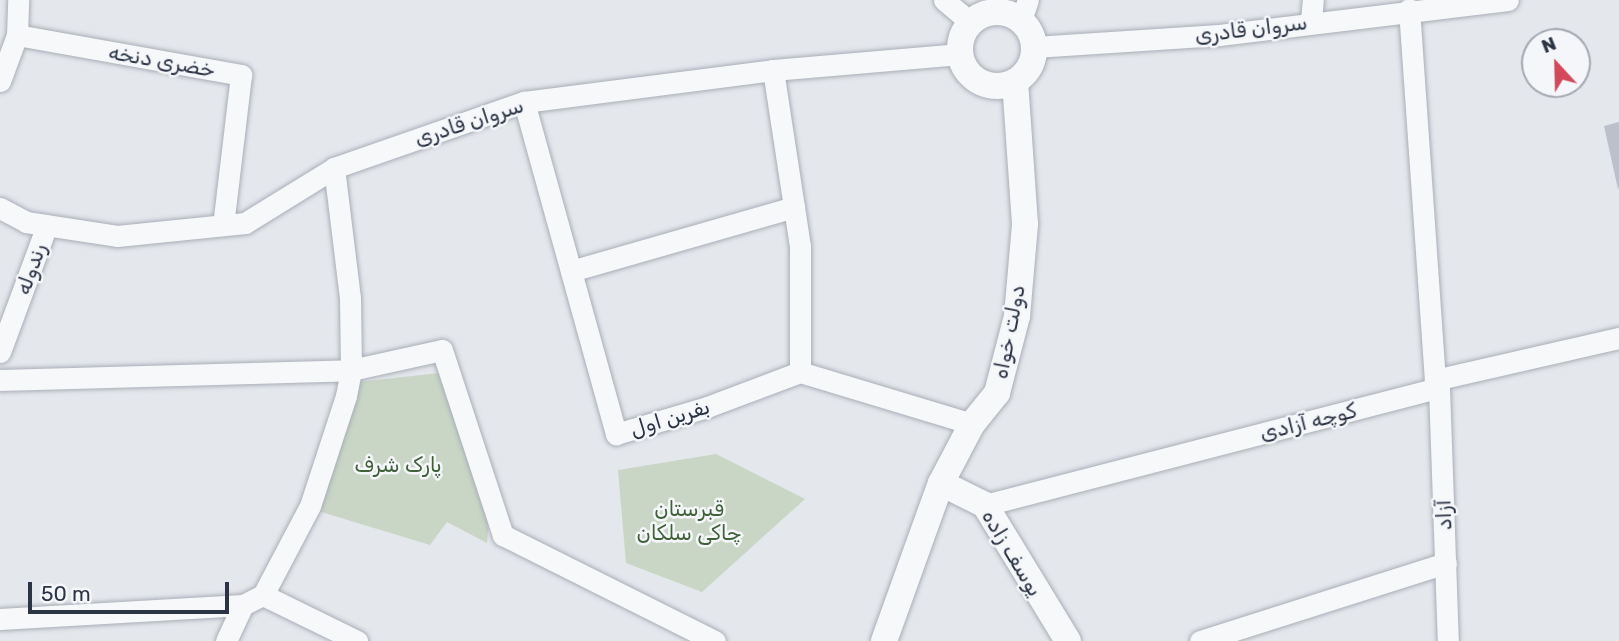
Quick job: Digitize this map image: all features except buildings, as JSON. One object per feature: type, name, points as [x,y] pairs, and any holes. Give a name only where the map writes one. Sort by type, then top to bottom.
[{"type":"street","points":[[0,81],[17,35],[18,0]]},
{"type":"street","points":[[944,0],[971,23]]},
{"type":"street","points":[[1311,22],[1312,0]]},
{"type":"street","name":"سروان قادری","points":[[1034,47],[1219,35],[1409,9],[1508,0]]},
{"type":"street","name":"آزاد","points":[[1409,9],[1437,384],[1448,641]]},
{"type":"street","points":[[1024,10],[1034,47],[1030,67],[1015,82],[992,86],[970,75],[960,54],[971,23],[990,13],[1024,10]]},
{"type":"street","name":"خضری دنخه","points":[[17,35],[241,75],[223,225]]},
{"type":"street","name":"سروان قادری","points":[[0,208],[26,222],[117,236],[245,223],[334,168],[524,102],[773,70],[960,54]]},
{"type":"street","points":[[773,70],[800,246],[800,372],[972,424]]},
{"type":"street","name":"دولت خواه","points":[[884,641],[941,484],[972,424],[998,393],[1017,316],[1025,224],[1015,82]]},
{"type":"street","name":"بفرین اول","points":[[524,102],[616,434],[707,407],[800,372]]},
{"type":"street","points":[[0,619],[243,604],[263,595],[310,506],[351,370],[350,298],[334,168]]},
{"type":"street","points":[[571,271],[794,207]]},
{"type":"street","name":"رندوله","points":[[0,352],[47,225]]},
{"type":"street","name":"کوچه آزادی","points":[[985,505],[1619,338]]},
{"type":"street","points":[[0,380],[351,370],[442,350],[503,535],[715,641]]},
{"type":"street","name":"یوسف زاده","points":[[941,484],[985,505],[1068,641]]},
{"type":"street","points":[[1199,641],[1446,563]]},
{"type":"street","points":[[263,595],[357,641]]},
{"type":"street","points":[[226,641],[243,604]]},
{"type":"green space","name":"پارک شرف","points":[[439,373],[489,522],[487,543],[447,522],[430,545],[318,511],[349,383]]},
{"type":"green space","name":"قبرستان چاکی سلکان","points":[[716,454],[805,499],[702,592],[626,563],[618,470]]}]
